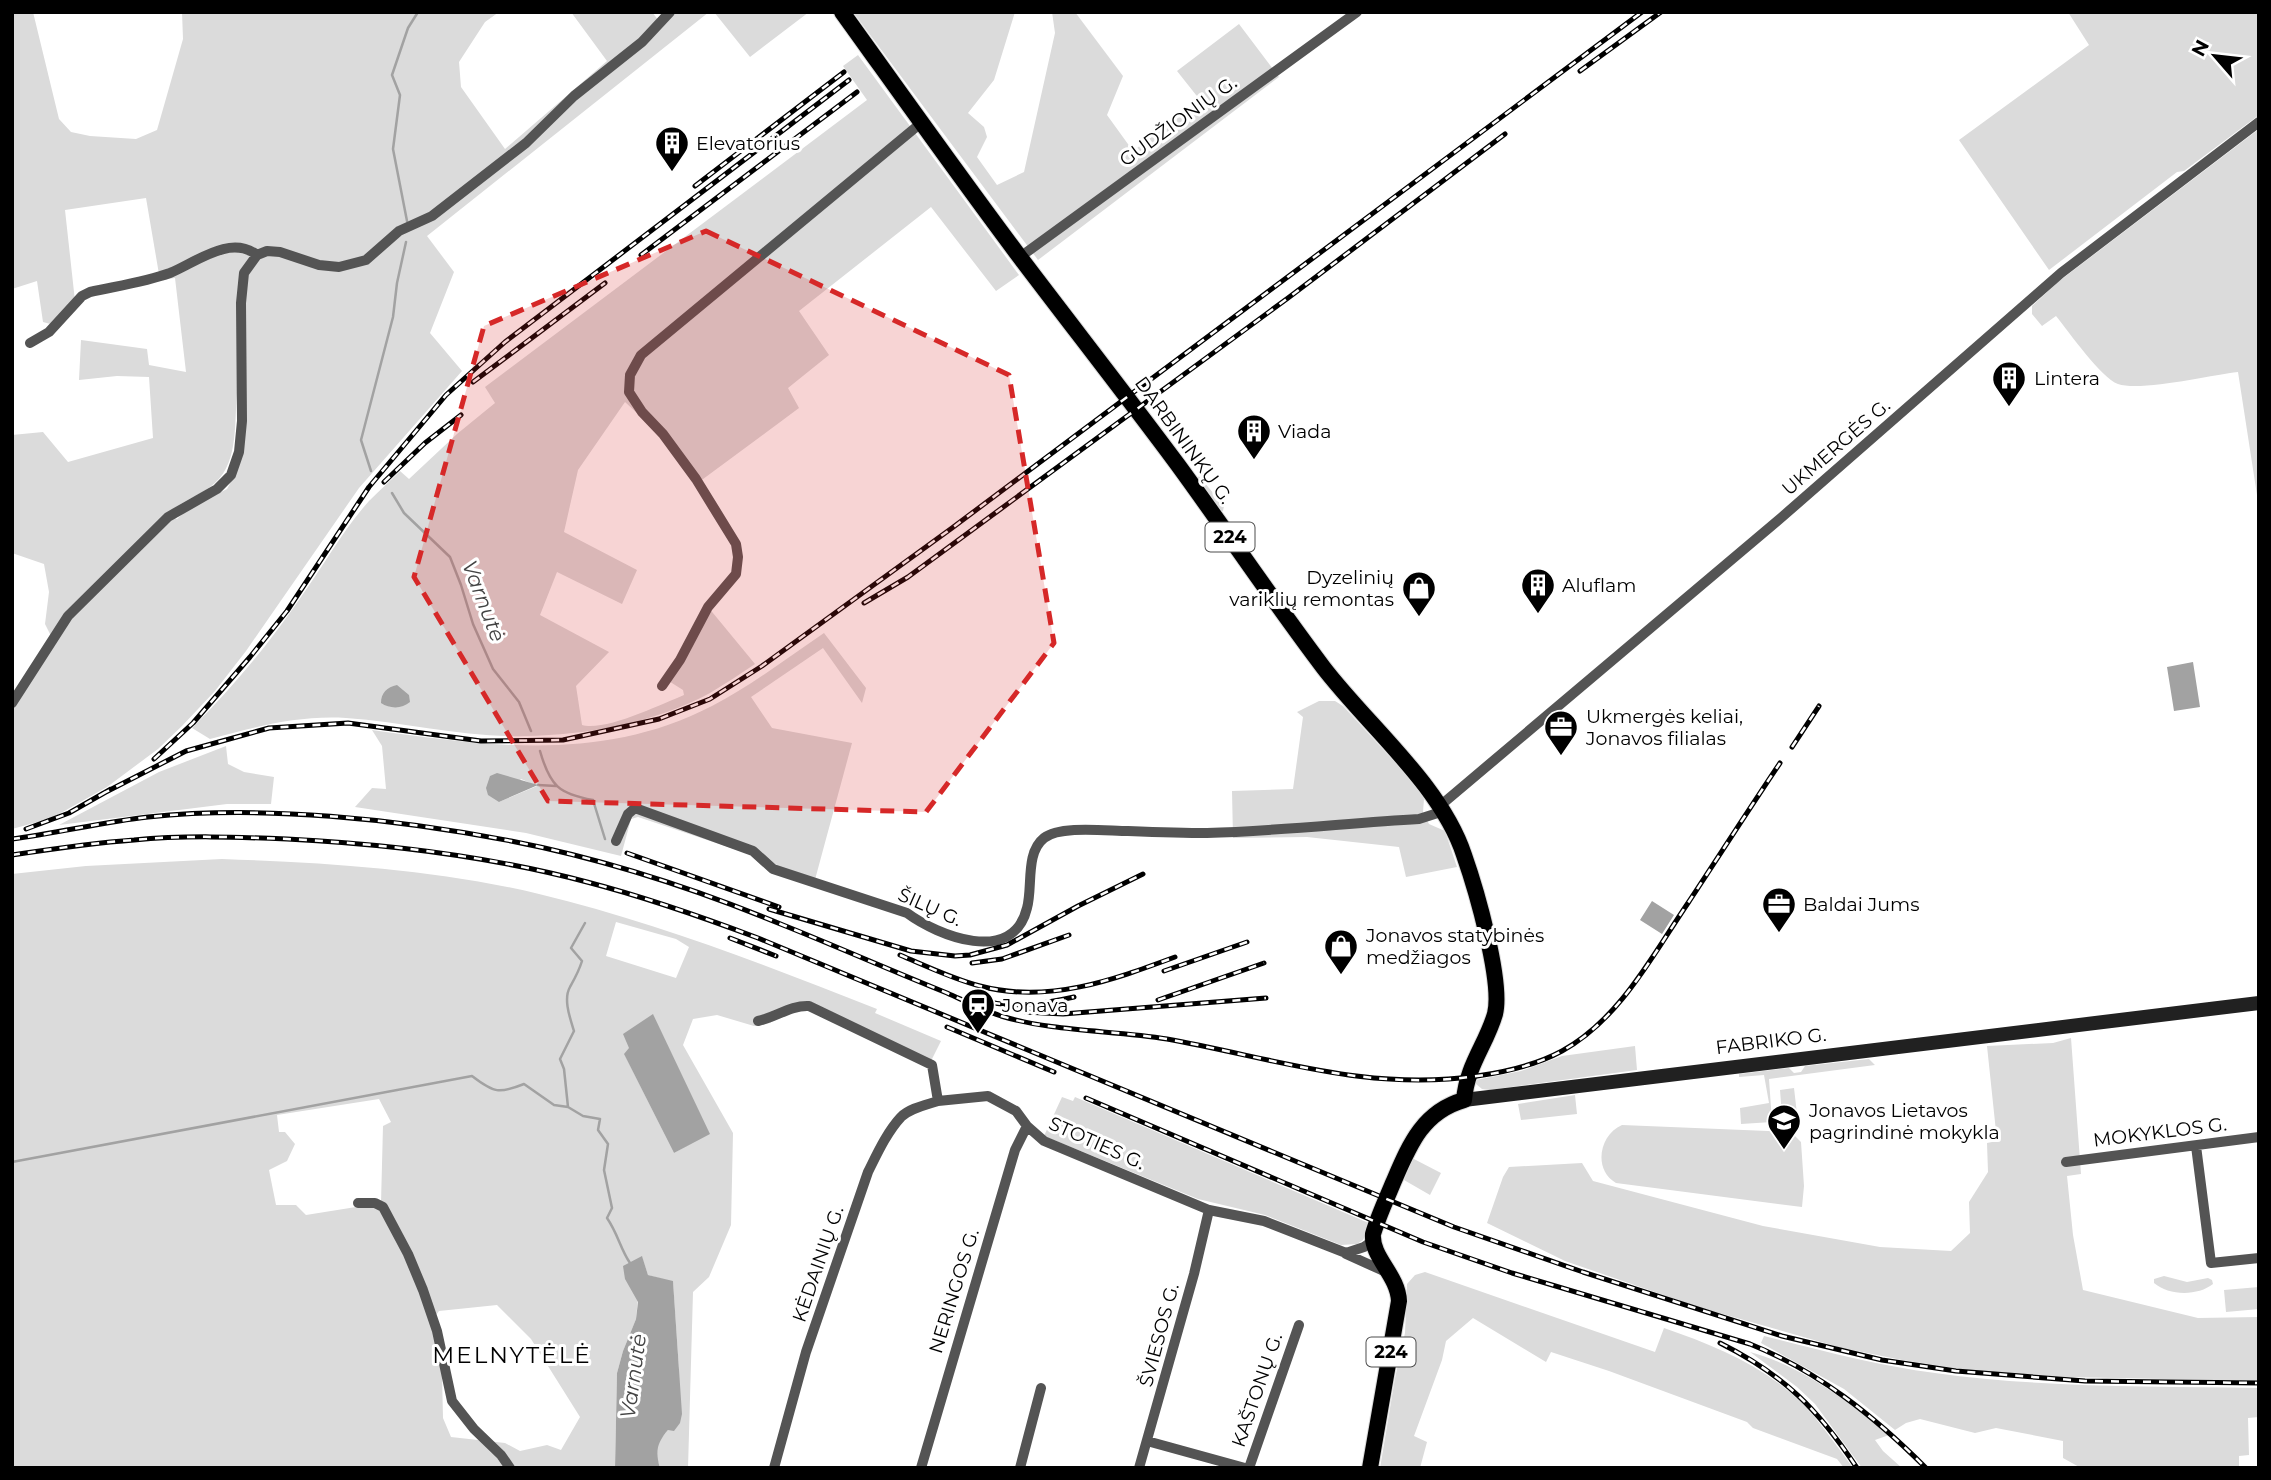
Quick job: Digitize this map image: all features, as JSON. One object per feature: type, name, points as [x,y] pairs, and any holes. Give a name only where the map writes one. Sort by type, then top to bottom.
[{"type":"main road","name":"DARBININKŲ G.","points":[[842,12],[1020,257],[1163,445],[1325,670],[1443,808],[1456,833],[1469,871],[1492,962],[1497,996],[1493,1019],[1468,1077],[1464,1100]]},
{"type":"main road","name":"FABRIKO G.","points":[[1373,1241],[1377,1222],[1415,1136],[1429,1118],[1441,1109],[1464,1100]]},
{"type":"main road","name":"224","points":[[1370,1468],[1398,1316],[1398,1290],[1373,1241]]},
{"type":"street","points":[[12,703],[68,616],[169,517],[217,489],[231,475],[239,452],[242,421],[244,273],[257,254],[267,251],[280,252],[319,265],[340,267],[366,260],[399,231],[432,216],[526,143],[574,96],[642,42],[670,12]]},
{"type":"street","name":"GUDŽIONIŲ G.","points":[[1020,257],[1357,12]]},
{"type":"street","name":"UKMERGĖS G.","points":[[1443,808],[1782,517],[2061,272],[2259,122]]},
{"type":"street","points":[[662,687],[680,660],[708,607],[736,574],[738,557],[736,544],[696,479],[629,392],[630,375],[641,355],[921,123]]},
{"type":"street","points":[[30,343],[49,332],[82,296],[90,292],[172,272],[204,254],[230,248],[250,249],[257,254]]},
{"type":"street","name":"ŠILŲ G.","points":[[616,841],[628,814],[635,808],[752,851],[773,869],[907,913],[923,924],[961,940],[985,942],[1007,936],[1020,925],[1027,909],[1034,850],[1045,836],[1069,831],[1207,833],[1419,819],[1443,808]]},
{"type":"street","name":"FABRIKO G.","points":[[1464,1100],[2259,1003]]},
{"type":"street","points":[[758,1021],[775,1017],[790,1008],[809,1006],[932,1065],[938,1101]]},
{"type":"street","name":"STOTIES G.","points":[[938,1101],[988,1097],[1016,1111],[1027,1126],[1044,1141],[1209,1210],[1264,1221],[1346,1253],[1391,1275]]},
{"type":"street","name":"KĖDAINIŲ G.","points":[[774,1468],[806,1352],[868,1172],[901,1117],[914,1109],[938,1101]]},
{"type":"street","name":"NERINGOS G.","points":[[921,1468],[1014,1150],[1027,1126]]},
{"type":"street","name":"MOKYKLOS G.","points":[[2066,1162],[2259,1138]]},
{"type":"street","points":[[2196,1146],[2211,1263],[2259,1258]]},
{"type":"street","points":[[358,1203],[375,1203],[383,1207],[408,1254],[423,1290],[437,1331],[452,1401],[474,1429],[502,1455],[510,1468]]},
{"type":"street","name":"ŠVIESOS G.","points":[[1139,1468],[1209,1210]]},
{"type":"street","points":[[1346,1253],[1373,1241]]},
{"type":"street","name":"KAŠTONŲ G.","points":[[1247,1468],[1298,1325]]},
{"type":"street","points":[[1020,1468],[1041,1388]]},
{"type":"street","points":[[1147,1441],[1247,1468]]},
{"type":"highlighted area","points":[[706,231],[1009,375],[1054,643],[926,812],[548,801],[414,577],[484,326]]},
{"type":"shaded area","points":[[12,12],[33,12],[59,119],[71,132],[136,139],[157,130],[183,39],[182,12],[499,12],[485,22],[459,62],[461,87],[505,149],[607,61],[571,12],[652,12],[659,21],[666,12],[709,12],[427,236],[454,272],[430,333],[462,371],[359,488],[246,651],[215,691],[182,726],[158,749],[107,787],[52,818],[12,829],[12,711],[55,644],[45,624],[49,592],[44,564],[12,553],[12,435],[43,432],[68,462],[153,438],[149,377],[117,376],[79,380],[81,340],[147,349],[149,365],[186,372],[175,278],[160,280],[146,198],[65,210],[75,301],[54,325],[43,322],[37,281],[12,289]],"holes":[[[244,392],[238,469],[227,489],[189,508],[177,519],[167,514],[210,487],[226,469],[235,432],[237,394]]]},
{"type":"shaded area","points":[[714,12],[809,12],[750,57]]},
{"type":"shaded area","points":[[853,12],[1015,12],[994,80],[968,113],[984,127],[987,137],[977,157],[997,185],[1024,172],[1055,33],[1052,12],[1075,12],[1123,76],[1107,115],[1133,151],[1200,100],[1177,71],[1239,24],[1279,77],[1038,260]]},
{"type":"shaded area","points":[[2068,12],[2259,12],[2259,115],[2184,171],[2177,172],[2049,270],[1959,140],[2089,45]]},
{"type":"shaded area","points":[[858,55],[1019,275],[996,291],[931,207],[799,311],[829,355],[788,388],[799,408],[699,482],[651,426],[625,402],[578,470],[564,532],[637,570],[622,604],[557,572],[540,615],[609,652],[576,686],[582,725],[604,725],[618,721],[684,695],[683,690],[664,678],[708,607],[755,664],[710,693],[666,712],[643,720],[573,733],[480,735],[346,718],[311,718],[277,723],[210,739],[192,728],[263,649],[369,501],[400,471],[409,479],[495,403],[485,387],[867,100],[843,66]]},
{"type":"shaded area","points":[[2259,129],[2259,508],[2238,372],[2159,385],[2118,384],[2094,364],[2056,316],[2042,326],[2032,314],[2032,306],[2058,282]]},
{"type":"shaded area","points":[[1199,476],[1224,506],[1223,511],[1220,511],[1196,481]]},
{"type":"shaded area","points":[[824,633],[866,688],[862,703],[823,648],[751,697],[772,728],[852,743],[813,887],[768,871],[749,854],[638,817],[631,819],[621,856],[526,833],[355,807],[372,788],[386,789],[382,746],[372,730],[459,741],[544,745],[587,743],[629,736],[671,724],[712,706],[755,681]],"holes":[[[521,779],[537,786],[499,802]]]},
{"type":"shaded area","points":[[1319,701],[1335,701],[1343,706],[1414,783],[1424,799],[1423,812],[1429,824],[1445,831],[1457,867],[1406,877],[1399,847],[1307,837],[1233,838],[1232,791],[1293,789],[1303,717],[1297,712]]},
{"type":"shaded area","points":[[226,746],[228,764],[244,772],[274,777],[271,804],[227,804],[59,825],[159,772]]},
{"type":"shaded area","points":[[222,859],[341,865],[500,885],[582,905],[710,946],[877,1009],[875,1013],[941,1041],[929,1065],[812,1011],[792,1010],[770,1023],[754,1026],[717,1015],[693,1019],[683,1045],[733,1133],[731,1225],[709,1277],[693,1292],[688,1468],[660,1468],[656,1455],[658,1442],[668,1430],[679,1370],[673,1282],[648,1275],[642,1257],[636,1319],[617,1373],[615,1468],[12,1468],[12,874],[86,866]],"holes":[[[616,922],[676,939],[689,947],[676,978],[606,956]],[[653,1015],[709,1133],[674,1153],[625,1055]],[[379,1099],[391,1122],[383,1126],[381,1203],[306,1215],[296,1205],[276,1205],[269,1170],[287,1161],[295,1144],[285,1132],[279,1132],[277,1115]],[[497,1305],[531,1339],[580,1417],[561,1450],[547,1445],[520,1451],[505,1443],[451,1437],[443,1418],[442,1375],[431,1322],[439,1311]]]},
{"type":"shaded area","points":[[2071,1038],[2081,1174],[2067,1176],[2073,1235],[2083,1290],[2198,1318],[2259,1317],[2259,1381],[2067,1377],[1967,1370],[1842,1348],[1698,1307],[1565,1261],[1487,1223],[1509,1167],[1582,1163],[1593,1181],[1763,1226],[1880,1247],[1951,1251],[1970,1233],[1969,1202],[1988,1172],[1987,1143],[1997,1141],[1987,1046],[2053,1043]]},
{"type":"shaded area","points":[[1635,1046],[1637,1070],[1489,1090],[1476,1084],[1476,1080],[1521,1071],[1562,1056]]},
{"type":"shaded area","points":[[1869,1059],[1875,1065],[1769,1079],[1772,1122],[1741,1124],[1740,1108],[1769,1103],[1764,1075],[1739,1077],[1739,1074],[1789,1068],[1794,1073],[1801,1072],[1805,1066]]},
{"type":"shaded area","points":[[1794,1088],[1797,1114],[1782,1116],[1780,1090]]},
{"type":"shaded area","points":[[1575,1095],[1577,1114],[1521,1120],[1518,1104]]},
{"type":"shaded area","points":[[1062,1097],[1073,1101],[1075,1097],[1371,1224],[1363,1240],[1357,1244],[1341,1245],[1265,1215],[1198,1199],[1044,1136]]},
{"type":"shaded area","points":[[1622,1125],[1791,1132],[1801,1142],[1804,1186],[1802,1207],[1616,1183],[1604,1170],[1602,1153],[1608,1136]]},
{"type":"shaded area","points":[[1412,1158],[1441,1173],[1430,1195],[1404,1180]]},
{"type":"shaded area","points":[[1425,1272],[1655,1352],[1664,1328],[1725,1352],[1763,1373],[1798,1399],[1853,1468],[1844,1468],[1837,1459],[1753,1428],[1747,1422],[1609,1371],[1551,1352],[1546,1362],[1473,1318],[1446,1341],[1442,1360],[1414,1436],[1427,1442],[1420,1468],[1380,1468],[1405,1333],[1407,1284],[1415,1275]]},
{"type":"shaded area","points":[[2164,1276],[2187,1282],[2208,1278],[2213,1284],[2200,1291],[2175,1292],[2154,1283],[2154,1279]]},
{"type":"shaded area","points":[[2259,1287],[2259,1309],[2226,1312],[2224,1290]]},
{"type":"shaded area","points":[[1764,1336],[1892,1366],[1975,1378],[2097,1385],[2259,1388],[2259,1417],[2248,1418],[2249,1455],[2239,1456],[2239,1468],[2081,1468],[2063,1458],[2063,1441],[1996,1428],[1975,1433],[1920,1419],[1895,1430],[1844,1389],[1761,1343]]},
{"type":"shaded area","points":[[1750,1352],[1806,1375],[1857,1410],[1889,1435],[1875,1440],[1902,1468],[1862,1468],[1815,1404]]},
{"type":"water","points":[[2193,662],[2200,707],[2174,711],[2167,667]]},
{"type":"water","points":[[397,685],[409,695],[410,702],[396,707],[381,703],[385,691]]},
{"type":"water","points":[[497,773],[538,785],[499,802],[488,795],[486,788],[490,776]]},
{"type":"water","points":[[1652,901],[1674,915],[1662,934],[1640,920]]},
{"type":"water","points":[[653,1014],[710,1134],[674,1153],[624,1054],[629,1048],[623,1034]]},
{"type":"water","points":[[642,1256],[648,1275],[673,1281],[682,1414],[674,1431],[668,1430],[659,1443],[657,1452],[660,1468],[615,1468],[617,1373],[636,1319],[638,1302],[625,1279],[623,1266]]},
{"type":"waterway","name":"Varnutė","points":[[407,221],[393,149],[400,95],[392,75],[408,28],[418,12]]},
{"type":"waterway","name":"Varnutė","points":[[371,471],[361,440],[393,317],[406,242]]},
{"type":"waterway","name":"Varnutė","points":[[392,493],[404,513],[450,557],[473,624],[493,669],[519,702],[531,731]]},
{"type":"waterway","name":"Varnutė","points":[[540,751],[548,773],[558,786],[572,795],[593,800],[605,839]]},
{"type":"waterway","points":[[538,785],[556,786]]},
{"type":"waterway","name":"Varnutė","points":[[585,923],[571,948],[582,961],[567,997],[574,1031],[560,1059],[564,1069],[568,1107],[583,1116],[600,1119],[598,1130],[608,1144],[604,1170],[612,1208],[607,1218],[630,1263]]},
{"type":"waterway","points":[[12,1162],[472,1076],[497,1090],[524,1084],[554,1105],[568,1107]]},
{"type":"railway","points":[[102,794],[186,751],[269,728],[348,723],[481,741],[563,740],[659,719],[710,699],[762,666],[952,528],[1642,12]]},
{"type":"railway","points":[[1580,71],[1661,12]]},
{"type":"railway","points":[[695,186],[844,72]]},
{"type":"railway","points":[[154,759],[193,723],[287,611],[369,487],[446,395],[505,342],[849,80]]},
{"type":"railway","points":[[641,255],[857,92]]},
{"type":"railway","points":[[864,603],[908,577],[1288,298],[1505,134]]},
{"type":"railway","points":[[473,382],[605,283]]},
{"type":"railway","points":[[384,482],[425,443],[461,415]]},
{"type":"railway","points":[[1792,747],[1819,706]]},
{"type":"railway","points":[[12,839],[148,817],[238,813],[330,816],[467,833],[546,848],[683,887],[804,933],[1001,1016],[1062,1028],[1167,1039],[1321,1071],[1397,1080],[1437,1080],[1488,1074],[1531,1064],[1562,1051],[1601,1022],[1648,965],[1780,763]]},
{"type":"railway","points":[[26,829],[69,813],[111,789]]},
{"type":"railway","points":[[12,855],[153,838],[249,838],[400,848],[476,858],[550,873],[652,901],[758,938],[1454,1227],[1782,1336],[1882,1360],[1956,1371],[2085,1381],[2259,1383]]},
{"type":"railway","points":[[627,853],[779,907]]},
{"type":"railway","points":[[769,909],[911,951],[970,955],[1007,945],[1143,874]]},
{"type":"railway","points":[[972,963],[1002,959],[1069,935]]},
{"type":"railway","points":[[730,938],[776,956]]},
{"type":"railway","points":[[1164,971],[1247,942]]},
{"type":"railway","points":[[900,955],[980,986],[1030,992],[1080,987],[1175,957]]},
{"type":"railway","points":[[1158,1000],[1264,963]]},
{"type":"railway","points":[[977,998],[1013,1005],[1038,1004],[1074,997]]},
{"type":"railway","points":[[1025,1012],[1063,1014],[1266,998]]},
{"type":"railway","points":[[947,1027],[1054,1072]]},
{"type":"railway","points":[[1086,1098],[1423,1242],[1512,1273],[1750,1344],[1775,1355],[1844,1397],[1886,1430],[1926,1468]]},
{"type":"railway","points":[[1720,1343],[1763,1368],[1798,1395],[1828,1428],[1857,1468]]},
{"type":"place","name":"Elevatorius","points":[[672,173]]},
{"type":"place","name":"Lintera","points":[[2009,408]]},
{"type":"place","name":"Viada","points":[[1254,461]]},
{"type":"place","name":"Aluflam","points":[[1538,615]]},
{"type":"place","name":"Dyzelinių variklių remontas","points":[[1419,618]]},
{"type":"place","name":"Ukmergės keliai, Jonavos filialas","points":[[1561,757]]},
{"type":"place","name":"Baldai Jums","points":[[1779,934]]},
{"type":"place","name":"Jonavos statybinės medžiagos","points":[[1341,976]]},
{"type":"place","name":"Jonava","points":[[978,1035]]},
{"type":"place","name":"Jonavos Lietavos pagrindinė mokykla","points":[[1784,1151]]},
{"type":"district","name":"MELNYTĖLĖ","points":[[512,1355]]}]
